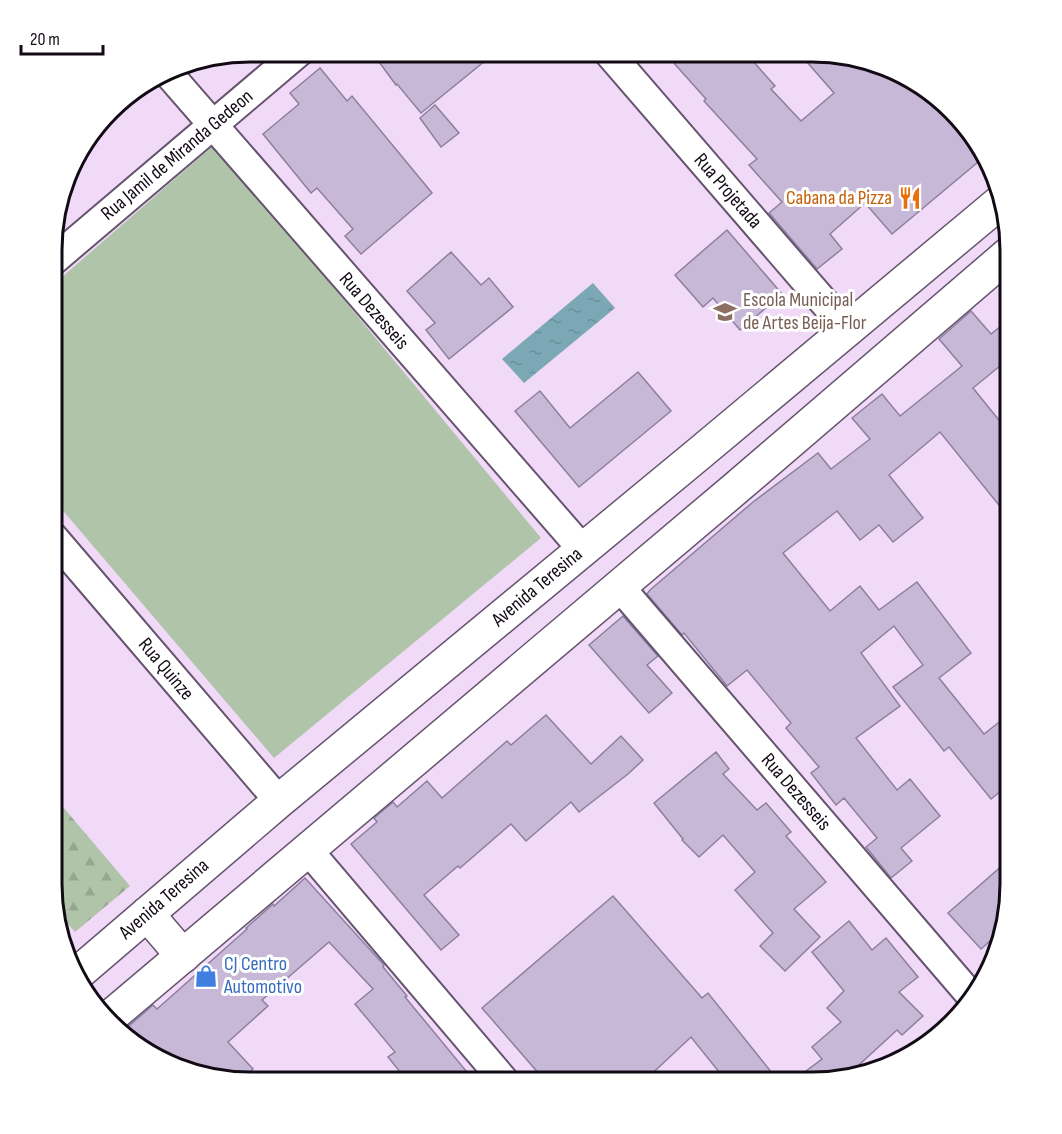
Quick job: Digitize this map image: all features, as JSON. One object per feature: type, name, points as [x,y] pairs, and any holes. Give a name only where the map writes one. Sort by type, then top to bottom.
[{"type":"main road","name":"Avenida Teresina","points":[[82,970],[279,801],[995,206]]},
{"type":"main road","points":[[113,1014],[1000,261]]},
{"type":"main road","points":[[147,914],[183,956]]},
{"type":"street","name":"Rua Projetada","points":[[616,61],[848,330]]},
{"type":"street","name":"Rua Jamil de Miranda Gedeon","points":[[62,252],[287,62]]},
{"type":"street","name":"Rua Dezesseis","points":[[172,78],[583,550]]},
{"type":"street","name":"Rua Quinze","points":[[62,548],[279,801]]},
{"type":"street","name":"Rua Dezesseis","points":[[620,586],[967,991]]},
{"type":"street","points":[[308,850],[497,1072]]},
{"type":"green space","points":[[215,144],[541,538],[274,758],[62,510],[62,277]]},
{"type":"green space","points":[[62,806],[130,886],[75,932],[65,920],[62,897]]},
{"type":"water","points":[[593,283],[615,308],[524,383],[502,359]]},
{"type":"building","points":[[672,61],[753,61],[775,86],[771,89],[801,121],[834,93],[807,62],[849,65],[873,71],[896,81],[927,100],[954,125],[978,162],[892,234],[865,203],[830,234],[842,249],[817,269],[769,213],[782,202],[749,165],[757,159],[704,101],[706,99]]},
{"type":"building","points":[[379,62],[484,62],[421,113]]},
{"type":"building","points":[[320,68],[347,101],[352,96],[432,193],[361,254],[345,236],[353,229],[317,188],[311,193],[263,134],[299,104],[290,93]]},
{"type":"building","points":[[435,105],[459,133],[441,147],[420,118]]},
{"type":"building","points":[[727,230],[782,294],[740,330],[713,298],[703,307],[675,275]]},
{"type":"building","points":[[451,252],[481,285],[489,278],[513,307],[449,359],[426,330],[435,323],[407,291]]},
{"type":"building","points":[[971,311],[991,334],[1000,327],[1000,366],[973,388],[1000,421],[1000,506],[940,432],[889,475],[923,518],[893,542],[879,525],[860,540],[837,511],[783,553],[830,611],[860,586],[879,610],[917,582],[971,653],[939,678],[984,734],[1000,722],[1000,792],[991,799],[949,747],[944,751],[893,687],[923,665],[894,626],[861,653],[900,706],[856,738],[897,790],[910,779],[940,816],[901,848],[912,861],[891,878],[866,847],[877,838],[844,798],[836,805],[811,773],[819,767],[786,728],[791,723],[747,670],[727,686],[684,633],[682,635],[647,594],[753,502],[818,453],[831,469],[870,439],[852,418],[882,394],[900,416],[962,366],[939,339]]},
{"type":"building","points":[[638,372],[671,411],[579,487],[515,411],[540,391],[570,428]]},
{"type":"building","points":[[623,616],[658,656],[647,665],[672,693],[649,713],[589,645]]},
{"type":"building","points":[[546,715],[591,764],[621,736],[643,760],[579,812],[571,802],[526,841],[511,824],[460,868],[458,866],[424,895],[459,935],[441,950],[351,844],[377,822],[374,818],[393,802],[397,807],[427,781],[442,798],[507,741],[511,745]]},
{"type":"building","points":[[716,752],[729,769],[723,774],[757,810],[766,803],[791,832],[786,836],[826,882],[794,909],[820,937],[785,971],[760,946],[773,933],[735,890],[755,872],[723,835],[699,857],[682,840],[654,803]]},
{"type":"building","points":[[1000,868],[999,909],[994,933],[992,939],[981,949],[948,913]]},
{"type":"building","points":[[305,878],[384,965],[383,967],[407,996],[405,997],[467,1072],[400,1072],[388,1057],[395,1052],[355,1004],[373,989],[329,942],[262,1000],[268,1006],[228,1042],[253,1069],[250,1072],[225,1071],[177,1058],[145,1041],[127,1028],[153,1005],[157,1009],[273,904],[274,906]]},
{"type":"building","points":[[613,896],[702,998],[708,993],[771,1072],[719,1072],[691,1037],[654,1072],[537,1072],[482,1008]]},
{"type":"building","points":[[849,921],[872,950],[886,938],[918,977],[899,992],[923,1016],[902,1035],[897,1030],[856,1067],[825,1072],[805,1072],[822,1059],[812,1047],[841,1022],[827,1008],[844,991],[812,952]]},
{"type":"place","name":"Cabana da Pizza","points":[[910,198]]},
{"type":"place","name":"Escola Municipal de Artes Beija-Flor","points":[[725,312]]},
{"type":"place","name":"CJ Centro Automotivo","points":[[206,976]]}]
